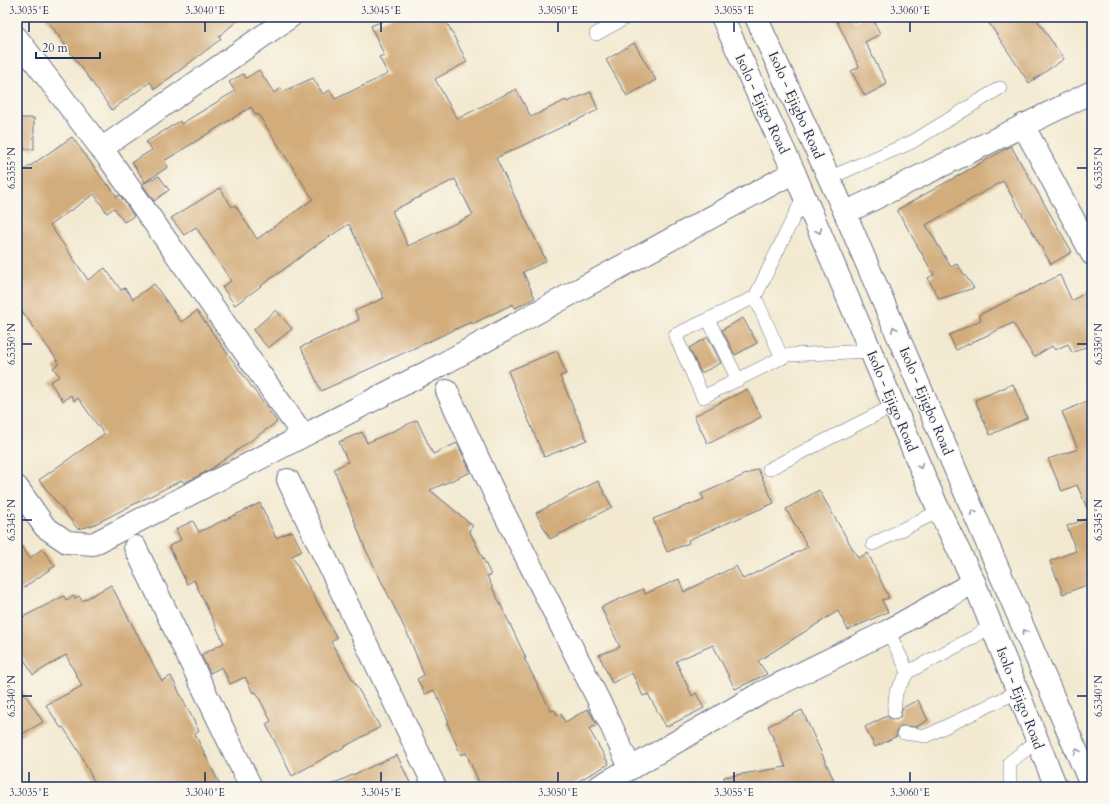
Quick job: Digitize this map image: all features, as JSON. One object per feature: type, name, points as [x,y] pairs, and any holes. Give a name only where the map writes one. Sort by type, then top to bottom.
[{"type":"street","points":[[101,148],[290,17]]},
{"type":"street","name":"Isolo - Ejigo Road","points":[[722,17],[794,172],[940,511],[974,582],[1056,787]]},
{"type":"street","name":"Isolo - Ejigbo Road","points":[[756,17],[845,213],[1092,787]]},
{"type":"street","points":[[17,38],[101,148],[303,434]]},
{"type":"street","points":[[845,213],[1092,92]]},
{"type":"street","points":[[1023,125],[1092,254]]},
{"type":"street","points":[[17,487],[45,527],[67,542],[93,544],[303,434],[441,365],[794,172]]},
{"type":"street","points":[[447,391],[496,496],[610,723],[630,768]]},
{"type":"street","points":[[288,480],[435,787]]},
{"type":"street","points":[[135,547],[251,787]]},
{"type":"street","points":[[598,787],[760,693],[888,631],[974,582]]},
{"type":"lane","points":[[596,34],[627,17]]},
{"type":"lane","points":[[829,178],[912,142],[1000,88]]},
{"type":"lane","points":[[804,196],[755,297],[675,335],[704,397],[787,355],[871,351]]},
{"type":"lane","points":[[755,297],[782,358]]},
{"type":"lane","points":[[708,319],[738,380]]},
{"type":"lane","points":[[769,469],[895,405]]},
{"type":"lane","points":[[873,544],[940,511]]},
{"type":"lane","points":[[894,712],[896,692],[908,672],[974,637],[992,625]]},
{"type":"lane","points":[[888,631],[908,672]]},
{"type":"lane","points":[[904,732],[926,736],[1017,692]]},
{"type":"lane","points":[[1010,787],[1010,762],[1037,741]]},
{"type":"building","points":[[45,17],[242,17],[219,36],[221,39],[155,89],[150,82],[112,110]]},
{"type":"building","points":[[392,17],[444,17],[467,62],[435,79],[457,119],[516,89],[531,117],[566,100],[567,102],[591,92],[598,110],[496,158],[546,261],[523,272],[535,298],[515,308],[513,304],[472,324],[471,322],[321,391],[301,347],[359,320],[355,311],[384,298],[349,224],[321,242],[235,305],[222,287],[231,281],[196,227],[184,235],[171,218],[220,188],[232,207],[235,205],[257,239],[313,199],[258,114],[256,115],[251,107],[164,161],[168,167],[145,182],[132,162],[152,150],[146,142],[180,121],[181,124],[235,91],[229,82],[243,74],[246,78],[259,70],[274,93],[281,88],[284,91],[313,78],[323,94],[330,90],[335,99],[388,74],[379,57],[384,55],[371,26]],"holes":[[[455,179],[473,215],[408,246],[392,211]]]},
{"type":"building","points":[[835,17],[852,17],[854,22],[865,17],[872,17],[880,34],[865,42],[887,84],[865,96],[851,71],[859,67]]},
{"type":"building","points":[[985,17],[1035,17],[1064,59],[1029,83]]},
{"type":"building","points":[[634,43],[656,80],[627,96],[606,60]]},
{"type":"building","points":[[17,118],[34,118],[34,149],[17,149]]},
{"type":"building","points":[[72,137],[107,185],[108,184],[117,197],[120,195],[134,216],[124,222],[114,208],[107,213],[94,194],[50,225],[88,280],[105,268],[121,290],[125,288],[133,299],[154,284],[181,322],[197,311],[277,422],[208,471],[184,483],[182,480],[91,526],[78,529],[39,480],[104,434],[78,398],[74,401],[71,395],[63,401],[50,382],[60,376],[53,368],[59,363],[23,312],[17,316],[17,175]]},
{"type":"building","points":[[1011,146],[1072,252],[1051,264],[1003,181],[926,225],[951,267],[957,264],[974,288],[939,299],[928,278],[934,275],[897,210]]},
{"type":"building","points":[[159,176],[169,190],[154,201],[142,184]]},
{"type":"building","points":[[1060,275],[1072,301],[1092,288],[1092,344],[1072,353],[1068,344],[1055,350],[1052,346],[1034,357],[1013,323],[956,350],[949,335],[981,320],[979,315]]},
{"type":"building","points":[[276,310],[292,329],[268,348],[253,330]]},
{"type":"building","points":[[743,318],[757,343],[735,355],[722,330]]},
{"type":"building","points":[[708,337],[721,363],[701,373],[689,348]]},
{"type":"building","points":[[557,351],[566,374],[560,376],[587,440],[544,457],[508,371]]},
{"type":"building","points":[[1013,384],[1027,418],[990,435],[975,400]]},
{"type":"building","points":[[747,389],[761,417],[708,444],[694,416]]},
{"type":"building","points":[[1092,399],[1092,588],[1089,584],[1063,594],[1050,561],[1076,551],[1067,526],[1091,517],[1077,485],[1062,491],[1048,459],[1078,449],[1062,412]]},
{"type":"building","points":[[417,420],[433,454],[457,443],[471,472],[430,490],[473,526],[469,530],[491,575],[487,576],[526,658],[524,658],[551,711],[555,710],[557,715],[561,714],[565,722],[588,709],[597,725],[589,729],[609,764],[568,787],[481,787],[466,753],[461,755],[447,723],[449,722],[434,690],[425,694],[417,679],[424,675],[409,637],[365,548],[334,469],[348,462],[339,442],[362,432],[367,443]]},
{"type":"building","points":[[758,469],[774,503],[688,540],[689,543],[667,552],[653,519],[704,499],[701,494]]},
{"type":"building","points":[[598,481],[612,507],[550,539],[536,513]]},
{"type":"building","points":[[819,490],[858,558],[868,553],[889,598],[882,600],[888,612],[848,630],[838,611],[758,661],[767,674],[735,689],[713,645],[676,661],[692,696],[696,693],[704,708],[666,727],[648,694],[643,696],[632,673],[612,683],[599,655],[620,647],[601,607],[643,589],[645,594],[679,579],[684,592],[736,566],[743,579],[808,547],[786,509]]},
{"type":"building","points":[[260,503],[276,538],[292,531],[302,551],[292,556],[337,638],[331,642],[380,727],[292,776],[266,724],[271,721],[256,692],[253,693],[245,677],[230,684],[222,667],[210,673],[201,655],[224,643],[194,580],[187,584],[169,546],[181,540],[176,529],[193,521],[199,532]]},
{"type":"building","points":[[17,540],[30,558],[42,549],[55,566],[17,592]]},
{"type":"building","points":[[111,585],[162,681],[171,676],[199,731],[195,734],[221,787],[97,787],[78,750],[46,705],[82,686],[66,655],[33,675],[17,647],[17,620],[64,596],[66,600],[74,596],[75,598],[79,596],[82,601]]},
{"type":"building","points":[[17,682],[43,722],[17,737]]},
{"type":"building","points":[[918,700],[928,720],[916,727],[901,726],[896,732],[897,736],[875,747],[865,727],[887,716],[893,720],[898,719],[901,716],[902,708]]},
{"type":"building","points":[[802,710],[837,787],[724,787],[724,777],[786,767],[768,726]]},
{"type":"building","points":[[397,755],[412,787],[326,787]]}]
